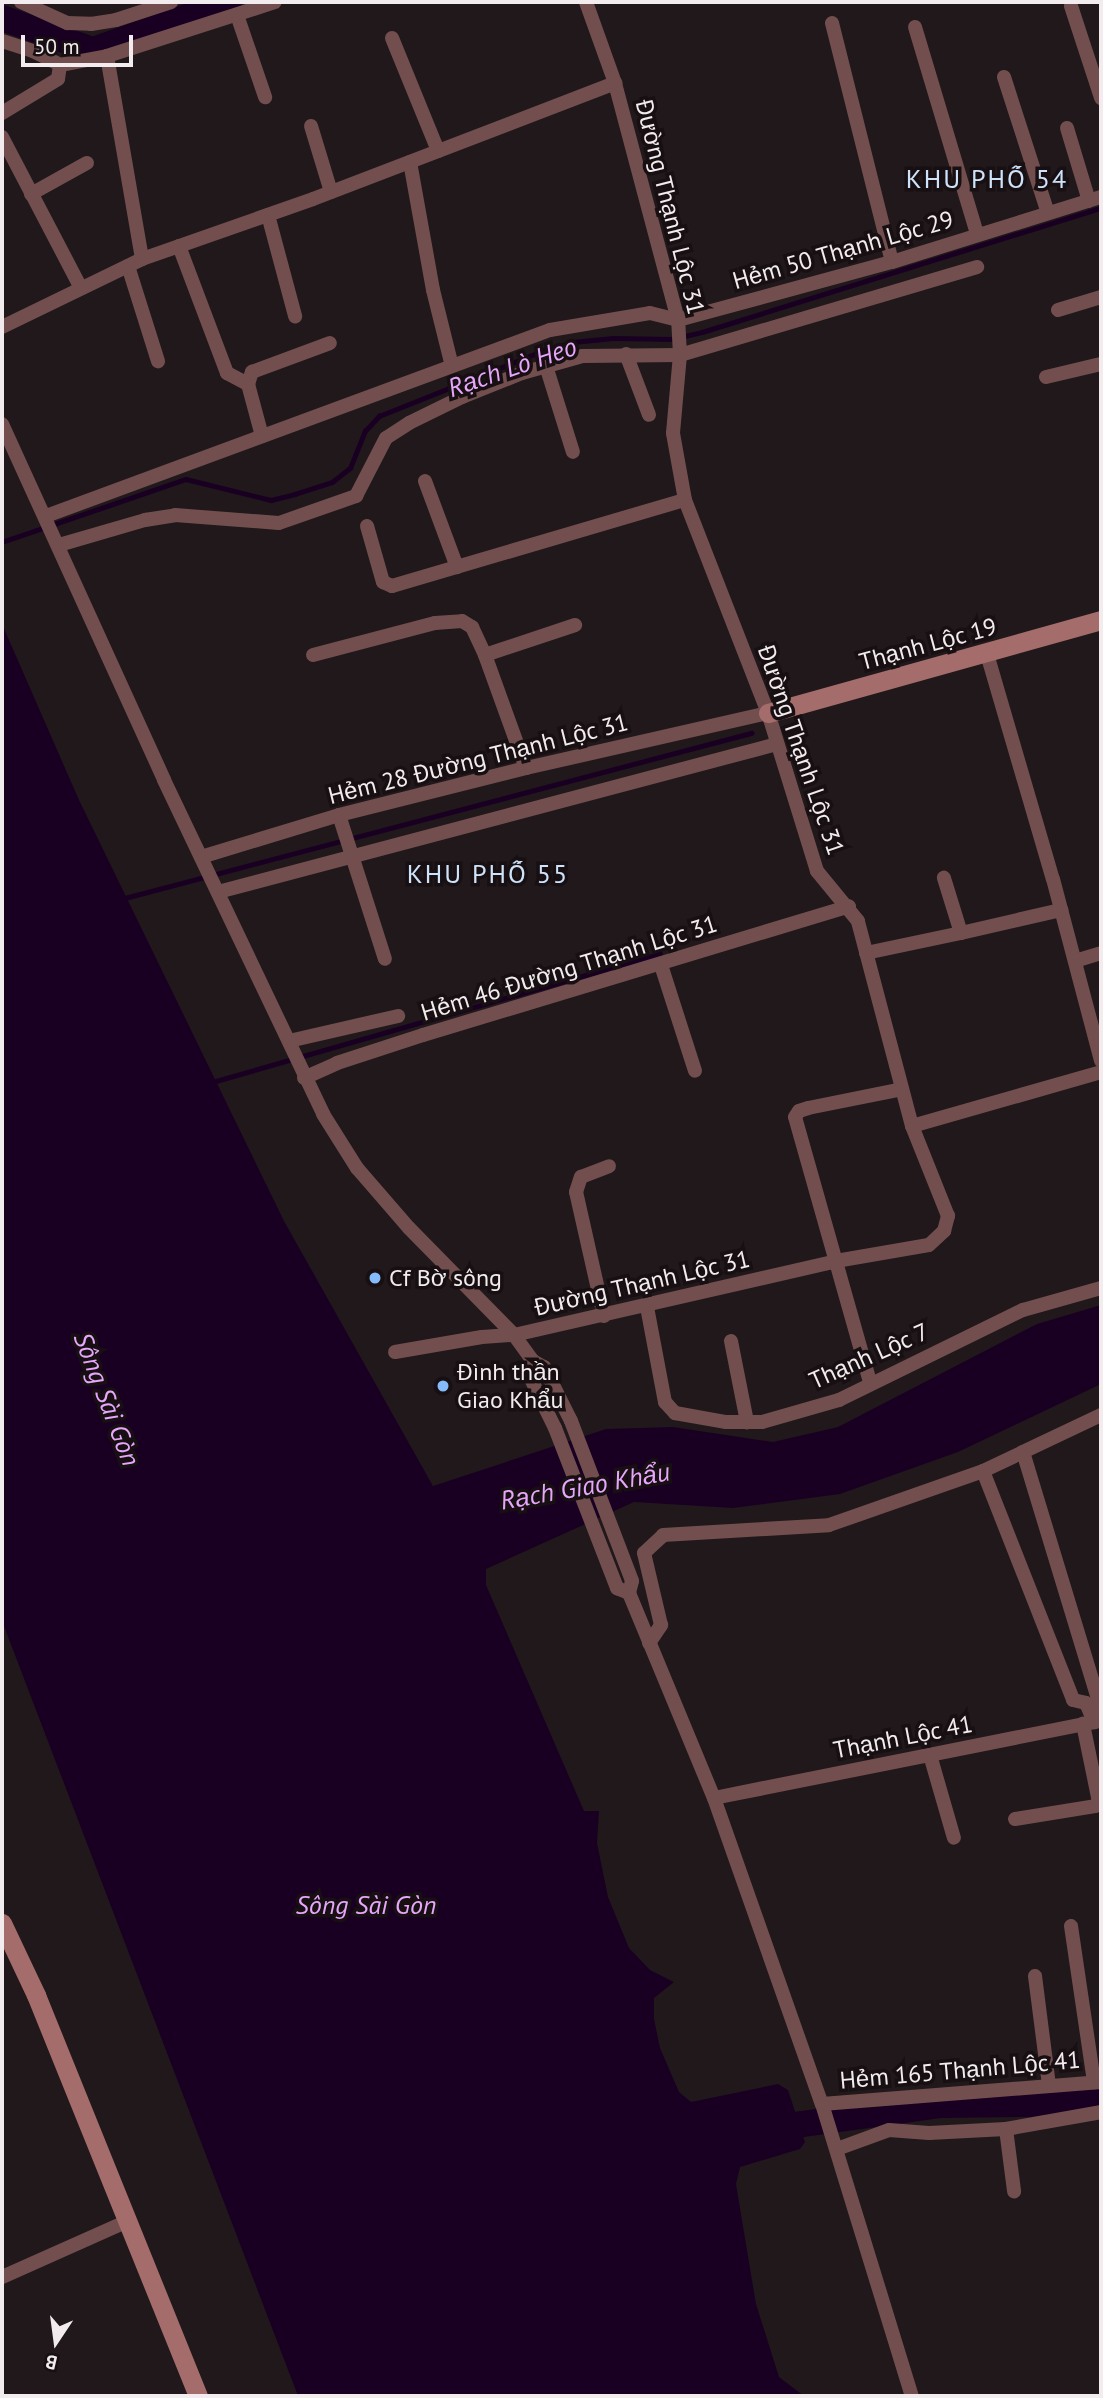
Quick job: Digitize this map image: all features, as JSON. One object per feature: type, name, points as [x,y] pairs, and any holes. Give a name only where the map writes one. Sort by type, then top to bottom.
[{"type":"street","points":[[21,2],[67,23],[91,24],[116,20],[171,2]]},
{"type":"street","points":[[2,41],[33,51],[60,65],[107,56],[275,2]]},
{"type":"street","name":"Đường Thạnh Lộc 31","points":[[395,1352],[482,1337],[514,1335],[647,1307],[836,1261],[929,1245],[944,1231],[948,1216],[912,1126],[858,921],[849,906],[817,871],[768,713],[685,500],[673,433],[680,351],[678,324],[615,83],[586,2]]},
{"type":"street","points":[[1071,6],[1101,98]]},
{"type":"street","points":[[237,15],[265,97]]},
{"type":"street","points":[[832,23],[892,262]]},
{"type":"street","points":[[915,27],[977,234]]},
{"type":"street","points":[[392,38],[438,151]]},
{"type":"street","points":[[107,56],[142,259]]},
{"type":"street","points":[[2,113],[58,79],[60,65]]},
{"type":"street","points":[[1004,77],[1048,213]]},
{"type":"street","points":[[2,327],[142,259],[331,192],[615,83]]},
{"type":"street","points":[[311,126],[331,192]]},
{"type":"street","points":[[1067,128],[1095,199]]},
{"type":"street","points":[[2,137],[81,289]]},
{"type":"street","points":[[410,162],[433,290],[452,366]]},
{"type":"street","points":[[31,194],[87,163]]},
{"type":"street","name":"Hẻm 50 Thạnh Lộc 29","points":[[678,324],[1095,199]]},
{"type":"street","points":[[268,215],[295,316]]},
{"type":"street","points":[[179,246],[227,373],[248,384]]},
{"type":"street","points":[[128,266],[158,360]]},
{"type":"street","points":[[57,540],[175,515],[279,523],[356,496],[386,438],[462,397],[546,366],[583,356],[680,351],[977,267]]},
{"type":"street","points":[[1058,310],[1101,297]]},
{"type":"street","points":[[46,517],[550,330],[650,313],[678,324]]},
{"type":"street","points":[[262,436],[248,384],[252,372],[330,343]]},
{"type":"street","points":[[626,354],[649,415]]},
{"type":"street","points":[[1045,377],[1101,364]]},
{"type":"street","points":[[546,366],[573,452]]},
{"type":"street","points":[[2,424],[302,1073],[357,1168],[409,1228],[514,1335],[533,1361],[544,1367],[571,1421],[632,1580],[629,1593],[713,1798],[822,2104],[912,2396]]},
{"type":"street","points":[[425,481],[457,567]]},
{"type":"street","points":[[367,526],[383,582],[392,586],[685,500]]},
{"type":"street","name":"Thạnh Lộc 19","points":[[768,713],[1101,620]]},
{"type":"street","points":[[313,655],[435,623],[462,621],[472,626],[526,768]]},
{"type":"street","points":[[485,655],[575,625]]},
{"type":"street","points":[[987,654],[1061,910],[1101,1061]]},
{"type":"street","name":"Hẻm 28 Đường Thạnh Lộc 31","points":[[203,862],[340,815],[526,768],[768,713]]},
{"type":"street","points":[[216,888],[777,744]]},
{"type":"street","points":[[340,815],[385,959]]},
{"type":"street","points":[[944,878],[961,933]]},
{"type":"street","name":"Hẻm 46 Đường Thạnh Lộc 31","points":[[302,1073],[849,906]]},
{"type":"street","points":[[866,953],[1061,910]]},
{"type":"street","points":[[1075,961],[1101,953]]},
{"type":"street","points":[[661,965],[695,1071]]},
{"type":"street","points":[[291,1045],[398,1016]]},
{"type":"street","points":[[912,1126],[1101,1072]]},
{"type":"street","points":[[870,1381],[795,1117],[799,1111],[808,1108],[902,1089]]},
{"type":"street","points":[[604,1316],[576,1192],[581,1177],[609,1166]]},
{"type":"street","name":"Thạnh Lộc 7","points":[[647,1307],[665,1402],[675,1413],[726,1422],[762,1422],[839,1400],[870,1381],[1023,1310],[1101,1288]]},
{"type":"street","points":[[731,1341],[747,1422]]},
{"type":"street","points":[[533,1361],[529,1375],[555,1428],[617,1588],[629,1593]]},
{"type":"street","points":[[649,1643],[661,1625],[644,1553],[663,1535],[829,1525],[983,1471],[1101,1415]]},
{"type":"street","points":[[1023,1452],[1101,1708]]},
{"type":"street","points":[[983,1471],[1073,1700],[1086,1703],[1093,1722],[1099,1802],[1095,1806],[1015,1819]]},
{"type":"street","name":"Thạnh Lộc 41","points":[[713,1798],[1093,1722]]},
{"type":"street","points":[[930,1755],[954,1838]]},
{"type":"street","points":[[2,1923],[36,1996],[198,2396]]},
{"type":"street","points":[[1071,1926],[1098,2082]]},
{"type":"street","points":[[1035,1976],[1049,2085]]},
{"type":"street","name":"Hẻm 165 Thạnh Lộc 41","points":[[822,2104],[1098,2082]]},
{"type":"street","points":[[835,2144],[889,2130],[929,2133],[1006,2129],[1101,2112]]},
{"type":"street","points":[[1006,2129],[1014,2191]]},
{"type":"street","points":[[2,2277],[128,2221]]},
{"type":"water","points":[[2,624],[79,800],[284,1221],[433,1486],[606,1429],[673,1427],[773,1442],[838,1427],[1037,1324],[1101,1305],[1101,1384],[958,1452],[840,1494],[733,1508],[634,1502],[486,1569],[486,1585],[584,1811],[599,1811],[597,1843],[608,1897],[629,1948],[650,1970],[674,1982],[654,1998],[654,2019],[660,2048],[679,2092],[691,2102],[778,2084],[788,2090],[805,2142],[800,2149],[740,2167],[736,2184],[756,2304],[779,2377],[804,2396],[298,2396],[2,1621]]},
{"type":"waterway","points":[[2,18],[93,50],[229,2]]},
{"type":"waterway","name":"Rạch Lò Heo","points":[[2,542],[186,479],[271,500],[295,494],[332,482],[350,468],[365,431],[379,416],[545,350],[573,342],[613,338],[672,339],[702,332],[1101,208]]},
{"type":"waterway","points":[[121,899],[751,733]]},
{"type":"waterway","points":[[209,1083],[660,954]]},
{"type":"waterway","points":[[766,2129],[941,2105],[1028,2104],[1101,2095]]},
{"type":"place","name":"Cf Bờ sông","points":[[375,1278]]},
{"type":"place","name":"Đình thần Giao Khẩu","points":[[443,1386]]},
{"type":"district","name":"KHU PHỐ 54","points":[[987,179]]},
{"type":"district","name":"KHU PHỐ 55","points":[[488,874]]},
{"type":"water label","name":"Sông Sài Gòn","points":[[107,1399]]},
{"type":"water label","name":"Rạch Giao Khẩu","points":[[585,1486]]},
{"type":"water label","name":"Sông Sài Gòn","points":[[366,1905]]}]
